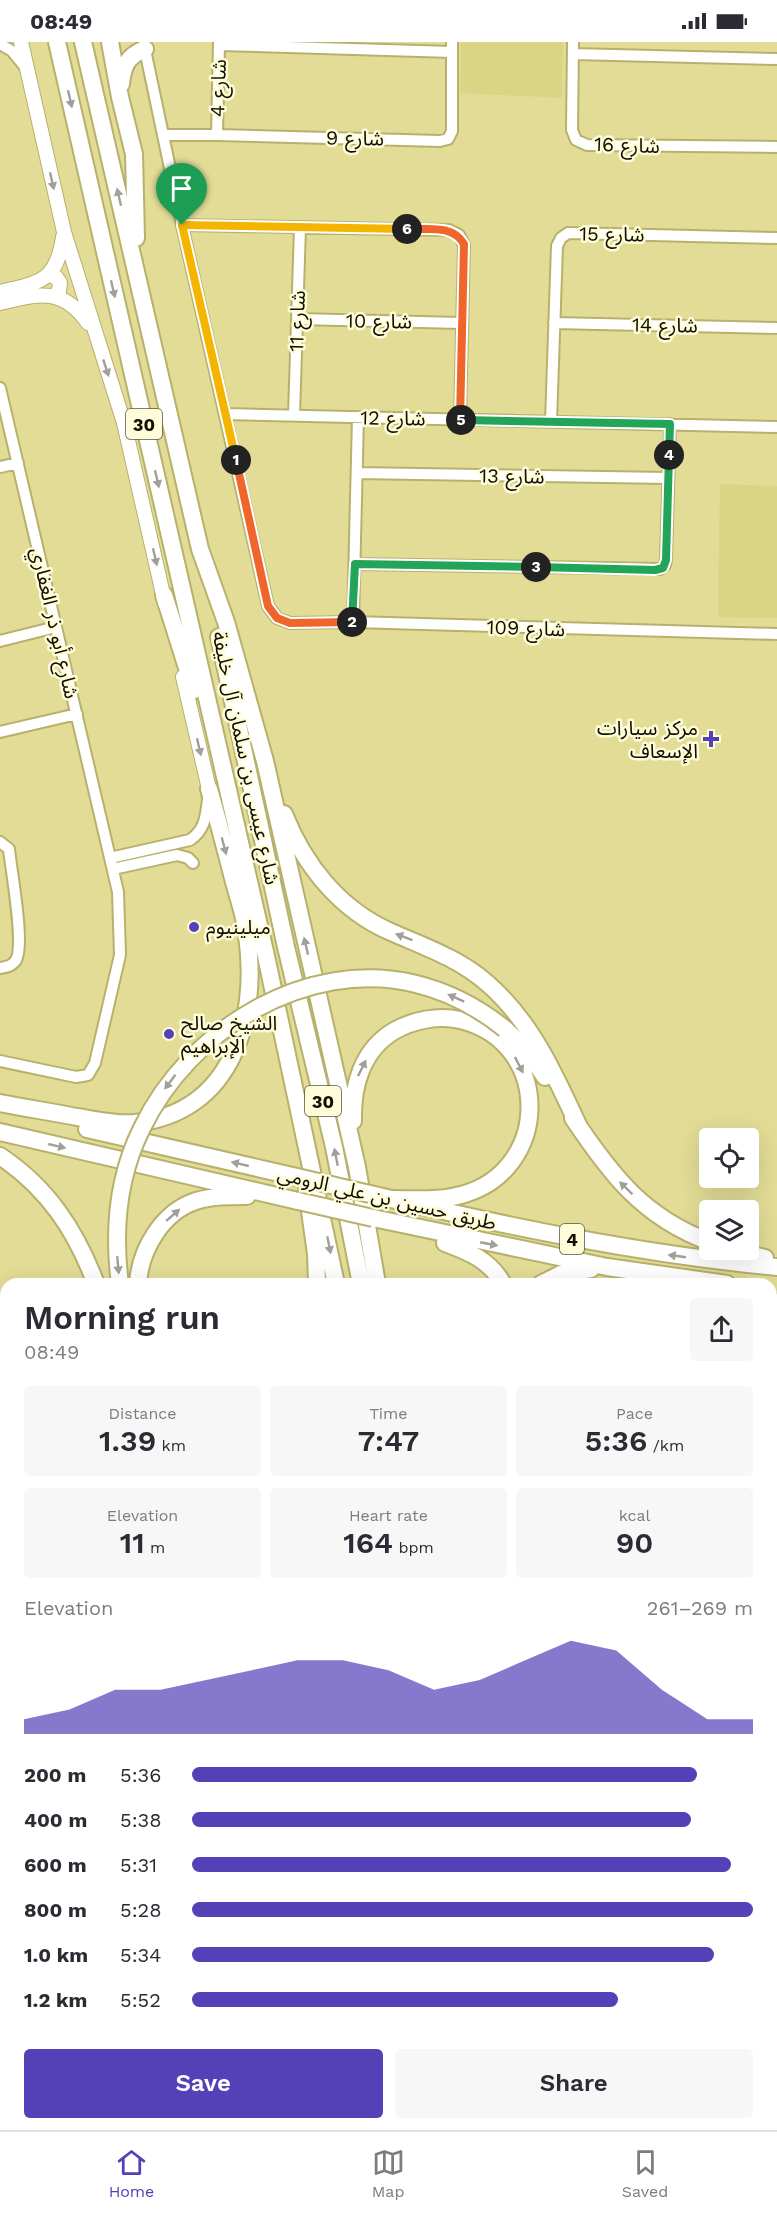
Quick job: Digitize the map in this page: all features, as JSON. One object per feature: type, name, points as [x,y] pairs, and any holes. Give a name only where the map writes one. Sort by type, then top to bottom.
[{"type":"highway","name":"30","points":[[57,42],[231,805]]},
{"type":"highway","name":"30","points":[[83,42],[200,549]]},
{"type":"highway","points":[[110,42],[134,154],[137,274]]},
{"type":"highway","points":[[120,97],[124,64],[144,45]]},
{"type":"highway","points":[[200,549],[226,622],[265,761],[357,1167],[376,1278]]},
{"type":"highway","name":"شارع عيسى بن سلمان آل خليفة","points":[[200,549],[286,947],[334,1147],[360,1278]]},
{"type":"highway","points":[[164,595],[231,805]]},
{"type":"highway","points":[[265,761],[290,828],[303,854],[320,878],[339,898],[362,916],[381,927],[452,958],[498,993],[519,1016],[537,1044],[579,1127]]},
{"type":"highway","points":[[0,1103],[114,1123],[145,1121],[166,1116],[196,1101],[213,1086],[228,1067],[243,1029],[249,959],[245,922],[209,789]]},
{"type":"highway","name":"شارع عيسى بن سلمان آل خليفة","points":[[231,805],[335,1278]]},
{"type":"highway","points":[[119,1278],[117,1252],[119,1207],[129,1160],[158,1098],[183,1066],[206,1043],[237,1020],[272,1000],[312,986],[343,980],[373,979],[417,984],[472,1006],[505,1029],[535,1062],[599,1158],[619,1182],[663,1220],[699,1238]]},
{"type":"highway","points":[[357,1167],[353,1112],[354,1090],[364,1062],[384,1038],[397,1029],[414,1023],[448,1018],[479,1027],[501,1041],[522,1070],[530,1102],[527,1133],[515,1158],[505,1171],[491,1182],[461,1195],[427,1199],[393,1199]]},
{"type":"highway","points":[[294,1085],[316,1254],[317,1278]]},
{"type":"highway","name":"طريق حسين بن علي الرومي","points":[[0,1108],[541,1233],[712,1261],[777,1267]]},
{"type":"highway","name":"طريق حسين بن علي الرومي","points":[[0,1132],[270,1196],[607,1268],[673,1278]]},
{"type":"highway","points":[[0,1156],[23,1173],[54,1203],[85,1255],[94,1278]]},
{"type":"highway","points":[[139,1278],[141,1264],[149,1245],[160,1227],[179,1210],[204,1199],[270,1196]]},
{"type":"highway","points":[[391,1222],[481,1258],[495,1271],[499,1278]]},
{"type":"highway","points":[[372,1248],[381,1278]]},
{"type":"highway","points":[[759,1257],[777,1262]]},
{"type":"highway","points":[[553,1278],[561,1274],[607,1268]]},
{"type":"main road","points":[[21,42],[64,232],[124,423],[209,789]]},
{"type":"main road","points":[[0,291],[29,285],[49,275],[58,262],[64,232]]},
{"type":"main road","points":[[49,275],[56,277],[60,283],[59,291],[54,296]]},
{"type":"main road","points":[[0,303],[38,294],[54,296],[76,308],[94,333]]},
{"type":"street","name":"شارع 16","points":[[573,42],[572,130],[576,140],[586,145],[777,147]]},
{"type":"street","points":[[0,44],[12,51],[27,69]]},
{"type":"street","points":[[219,44],[452,47]]},
{"type":"street","name":"شارع 4","points":[[217,135],[219,44]]},
{"type":"street","points":[[144,45],[165,135],[182,225],[226,414]]},
{"type":"street","name":"شارع 9","points":[[165,135],[440,141],[447,139],[452,132],[452,47]]},
{"type":"street","points":[[573,54],[777,59]]},
{"type":"street","points":[[182,225],[449,230],[459,235],[464,244],[460,420]]},
{"type":"street","name":"شارع 11","points":[[294,415],[300,227]]},
{"type":"street","name":"شارع 15","points":[[552,422],[557,246],[561,237],[568,233],[777,238]]},
{"type":"street","name":"شارع 10","points":[[298,319],[461,323]]},
{"type":"street","name":"شارع 14","points":[[554,323],[777,328]]},
{"type":"street","name":"شارع أبو ذر الغفاري","points":[[0,388],[118,892],[120,955],[95,1063],[88,1075],[76,1077],[0,1061]]},
{"type":"street","name":"شارع 12","points":[[226,414],[777,427]]},
{"type":"street","name":"شارع 109","points":[[226,414],[268,606],[277,618],[290,623],[353,622],[777,634]]},
{"type":"street","points":[[353,622],[358,417]]},
{"type":"street","points":[[355,564],[660,569],[665,566],[666,560],[670,424]]},
{"type":"street","points":[[0,467],[18,463]]},
{"type":"street","name":"شارع 13","points":[[357,473],[668,478]]},
{"type":"street","points":[[0,641],[56,627]]},
{"type":"street","points":[[0,732],[77,714]]},
{"type":"street","points":[[111,864],[198,836],[206,820],[209,789]]},
{"type":"street","points":[[0,842],[9,849],[20,941],[15,962],[9,967],[0,968]]},
{"type":"street","points":[[111,864],[177,855],[185,856],[192,862],[184,851],[174,845]]},
{"type":"shaded area","points":[[461,42],[563,42],[562,98],[460,93]]},
{"type":"shaded area","points":[[720,484],[777,486],[777,618],[718,617]]},
{"type":"place","name":"مركز سيارات الإسعاف","points":[[711,739]]},
{"type":"place","name":"ميلينيوم","points":[[194,927]]},
{"type":"place","name":"الشيخ صالح الإبراهيم","points":[[169,1034]]},
{"type":"route","points":[[182,225],[449,230],[459,235],[464,244],[460,420],[670,424],[665,566],[655,570],[355,564],[353,622],[290,623],[277,618],[268,606],[182,225]]}]
